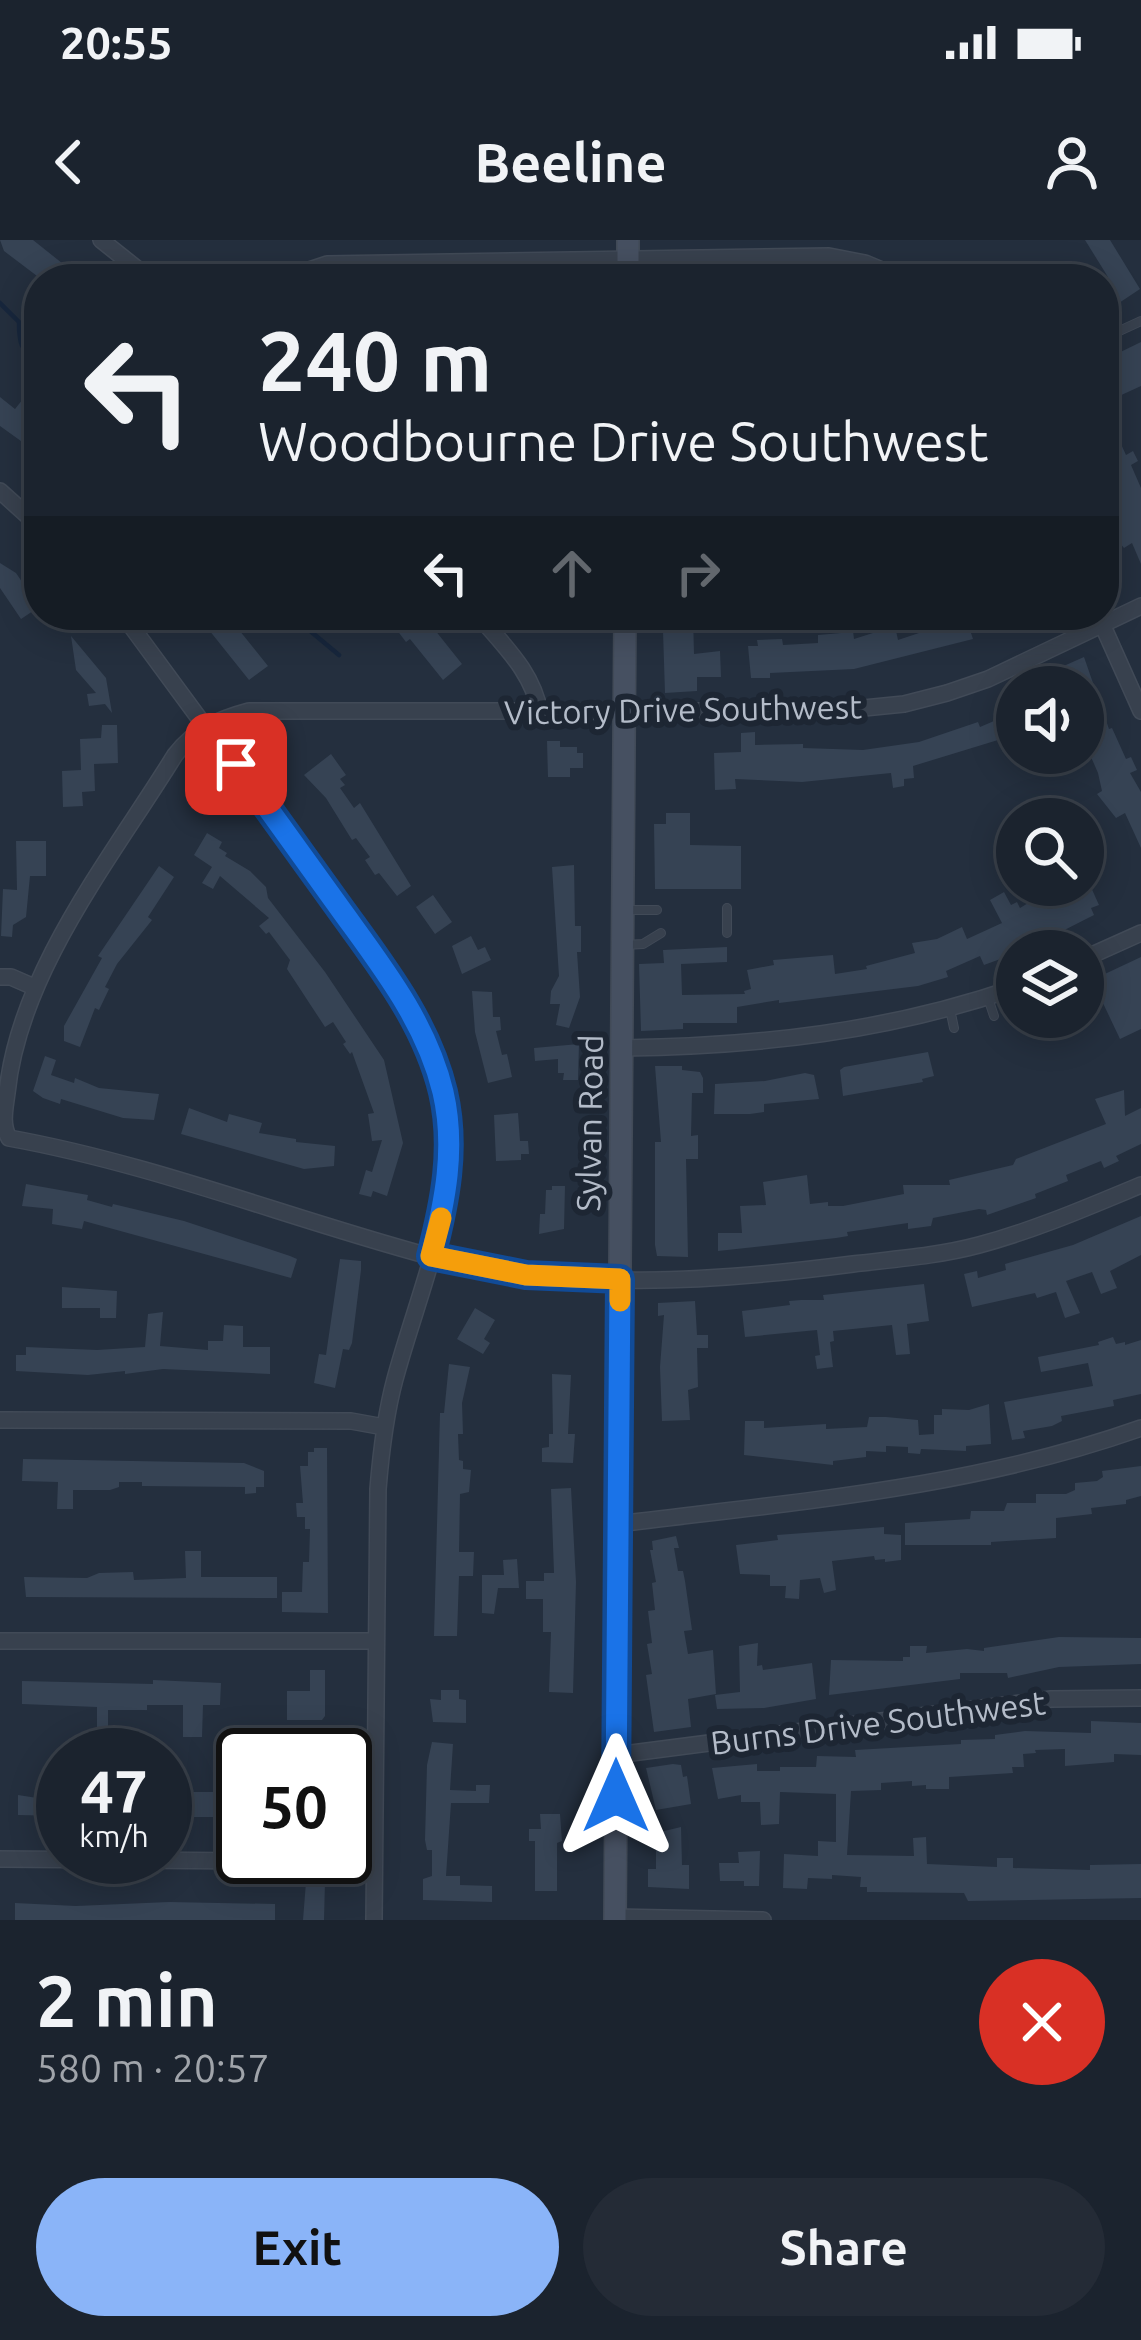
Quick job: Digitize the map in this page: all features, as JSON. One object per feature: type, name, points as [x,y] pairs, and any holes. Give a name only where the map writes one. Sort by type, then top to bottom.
[{"type":"main road","name":"Sylvan Road","points":[[615,1918],[626,630]]},
{"type":"street","points":[[101,240],[131,264]]},
{"type":"street","points":[[568,264],[829,256],[867,264]]},
{"type":"street","points":[[0,491],[24,513]]},
{"type":"street","points":[[134,630],[399,990],[427,1042],[443,1094],[449,1147],[446,1201],[384,1427],[378,1489],[374,1920]]},
{"type":"street","points":[[491,630],[526,672],[540,713]]},
{"type":"street","name":"Victory Drive Southwest","points":[[208,726],[248,711],[834,711],[904,704],[988,679],[1079,630]]},
{"type":"street","points":[[1105,630],[1141,711]]},
{"type":"street","points":[[208,726],[188,738],[175,755],[34,987],[9,1069],[3,1128],[9,1138],[162,1173],[431,1256],[526,1275],[620,1279],[764,1276],[930,1254],[1056,1221],[1141,1185]]},
{"type":"street","points":[[1104,949],[1141,933]]},
{"type":"street","points":[[0,977],[34,987]]},
{"type":"street","points":[[623,1048],[772,1042],[862,1030],[996,994]]},
{"type":"street","points":[[2,1420],[351,1421],[384,1427]]},
{"type":"street","points":[[617,1524],[906,1489],[1019,1466],[1141,1428]]},
{"type":"street","points":[[1,1641],[376,1641]]},
{"type":"street","name":"Burns Drive Southwest","points":[[616,1755],[1051,1700],[1141,1698]]},
{"type":"street","points":[[0,1859],[374,1862]]},
{"type":"street","points":[[615,1918],[763,1920]]},
{"type":"lane","points":[[727,908],[727,933]]},
{"type":"lane","points":[[624,910],[657,910]]},
{"type":"lane","points":[[623,945],[643,944],[662,933]]},
{"type":"lane","points":[[988,997],[994,1016]]},
{"type":"lane","points":[[950,1009],[954,1028]]},
{"type":"building","points":[[0,240],[33,240],[63,264],[24,266],[4,251]]},
{"type":"building","points":[[1085,240],[1110,240],[1140,289],[1119,303],[1119,264],[1100,264]]},
{"type":"building","points":[[1141,342],[1141,386],[1119,396],[1119,353]]},
{"type":"building","points":[[0,397],[15,409],[24,398],[24,443],[0,426]]},
{"type":"building","points":[[1119,440],[1126,455],[1133,451],[1138,461],[1131,465],[1141,488],[1141,564],[1132,543],[1124,548],[1119,542]]},
{"type":"building","points":[[0,563],[24,585],[24,617],[21,619],[0,588]]},
{"type":"building","points":[[209,630],[239,630],[268,666],[249,680]]},
{"type":"building","points":[[397,630],[435,630],[462,664],[443,680],[410,639],[406,642]]},
{"type":"building","points":[[693,630],[694,654],[720,651],[721,677],[697,677],[697,691],[665,693],[663,631]]},
{"type":"building","points":[[853,630],[854,639],[896,630],[898,640],[928,630],[970,630],[973,639],[854,669],[751,678],[748,646],[758,646],[757,640],[782,639],[783,645],[818,643],[818,635]]},
{"type":"building","points":[[71,636],[106,678],[112,713],[105,704],[89,706],[87,694],[96,693],[76,670]]},
{"type":"building","points":[[1084,657],[1087,666],[1064,666]]},
{"type":"building","points":[[1104,715],[1126,759],[1131,757],[1137,770],[1130,773],[1141,792],[1141,848],[1125,813],[1116,818],[1097,794],[1102,791],[1098,774],[1104,774]]},
{"type":"building","points":[[996,720],[996,741],[913,766],[914,778],[904,779],[904,786],[893,788],[891,773],[802,782],[735,779],[736,789],[715,790],[714,753],[741,752],[741,733],[755,732],[755,745],[863,750],[919,742],[978,722],[980,727]]},
{"type":"building","points":[[102,725],[117,725],[118,763],[94,764],[95,791],[82,792],[83,806],[63,807],[62,771],[81,770],[80,739],[101,738]]},
{"type":"building","points":[[547,741],[577,747],[577,753],[583,753],[583,768],[570,768],[570,777],[548,777]]},
{"type":"building","points":[[331,754],[346,775],[340,779],[345,785],[340,788],[354,808],[360,803],[411,886],[397,896],[379,873],[375,875],[365,860],[370,857],[304,775]]},
{"type":"building","points":[[666,813],[690,813],[690,845],[741,846],[741,889],[655,889],[654,824],[666,824]]},
{"type":"building","points":[[207,833],[222,842],[219,848],[225,856],[266,887],[268,898],[384,1060],[403,1143],[387,1196],[373,1191],[371,1197],[359,1194],[382,1140],[372,1141],[368,1114],[374,1113],[352,1052],[333,1022],[325,1027],[287,969],[290,960],[259,926],[269,918],[220,876],[213,889],[202,883],[212,867],[194,855]]},
{"type":"building","points":[[16,841],[46,841],[46,876],[30,876],[26,917],[13,925],[12,937],[1,936],[3,889],[17,890]]},
{"type":"building","points":[[574,865],[575,926],[581,926],[581,952],[577,952],[580,997],[569,1028],[556,1025],[560,1004],[550,1004],[559,976],[552,867]]},
{"type":"building","points":[[159,866],[174,877],[148,917],[152,920],[117,964],[80,1047],[64,1041],[64,1026],[102,958],[98,956]]},
{"type":"building","points":[[433,895],[452,922],[435,934],[416,907]]},
{"type":"building","points":[[996,897],[996,906],[1096,906],[1091,908],[1094,915],[1064,930],[996,930],[996,961],[984,965],[980,956],[946,971],[948,977],[918,986],[779,1000],[737,1007],[737,1023],[683,1023],[683,1029],[641,1031],[639,964],[664,963],[663,950],[727,947],[727,962],[681,964],[682,995],[745,994],[751,989],[747,970],[774,965],[773,960],[833,955],[835,974],[867,969],[915,953],[912,943],[937,939],[962,927],[967,939],[1002,923],[990,900]]},
{"type":"building","points":[[471,936],[478,950],[485,947],[491,960],[462,974],[452,946]]},
{"type":"building","points":[[1141,957],[1141,1029],[1120,1039],[1104,1005],[1104,974]]},
{"type":"building","points":[[472,991],[492,992],[493,1017],[500,1017],[501,1030],[496,1031],[512,1077],[488,1083],[475,1032]]},
{"type":"building","points":[[579,1044],[578,1080],[563,1080],[558,1059],[535,1061],[534,1048]]},
{"type":"building","points":[[928,1052],[934,1076],[923,1082],[843,1096],[840,1070],[844,1067]]},
{"type":"building","points":[[45,1056],[56,1060],[51,1075],[74,1083],[75,1078],[99,1088],[159,1094],[154,1120],[123,1118],[43,1098],[33,1091]]},
{"type":"building","points":[[655,1066],[682,1066],[682,1070],[700,1072],[703,1078],[703,1093],[692,1093],[691,1136],[698,1135],[698,1159],[686,1159],[688,1257],[657,1256],[655,1245],[655,1142],[661,1142]]},
{"type":"building","points":[[814,1075],[819,1099],[764,1104],[764,1112],[750,1114],[714,1114],[715,1084]]},
{"type":"building","points":[[1124,1090],[1125,1116],[1141,1108],[1141,1144],[1104,1168],[1101,1161],[1066,1175],[1068,1181],[1035,1194],[1036,1198],[987,1215],[979,1209],[933,1218],[931,1226],[908,1229],[908,1223],[847,1232],[848,1236],[836,1238],[718,1251],[718,1233],[742,1233],[740,1206],[766,1205],[763,1182],[807,1175],[810,1204],[828,1202],[828,1206],[904,1194],[903,1185],[950,1185],[949,1180],[1013,1165],[1016,1159],[1106,1124],[1095,1099]]},
{"type":"building","points":[[189,1108],[227,1122],[229,1114],[262,1123],[259,1133],[335,1146],[334,1166],[304,1169],[181,1134]]},
{"type":"building","points":[[518,1113],[520,1141],[528,1141],[529,1154],[521,1154],[521,1160],[496,1161],[494,1115]]},
{"type":"building","points":[[26,1184],[184,1221],[297,1259],[291,1278],[84,1221],[82,1229],[52,1224],[53,1209],[22,1206]]},
{"type":"building","points":[[565,1186],[564,1229],[539,1234],[546,1190]]},
{"type":"building","points":[[1141,1216],[1141,1255],[1110,1271],[1117,1288],[1101,1294],[1092,1272],[1066,1281],[1080,1313],[1065,1318],[1056,1292],[972,1307],[964,1274],[977,1271],[978,1278],[1006,1270],[1005,1264],[1073,1245]]},
{"type":"building","points":[[340,1259],[361,1261],[361,1270],[352,1343],[349,1350],[343,1349],[335,1388],[314,1383],[319,1354],[326,1355]]},
{"type":"building","points":[[924,1284],[929,1321],[907,1324],[910,1354],[896,1355],[892,1325],[833,1331],[833,1367],[817,1369],[817,1330],[745,1337],[742,1311],[790,1305],[789,1301],[824,1300],[823,1295]]},
{"type":"building","points":[[62,1287],[117,1291],[116,1318],[100,1318],[100,1308],[62,1308]]},
{"type":"building","points":[[695,1301],[697,1335],[708,1335],[708,1348],[697,1348],[698,1387],[688,1390],[690,1420],[662,1421],[664,1315],[658,1316],[658,1303]]},
{"type":"building","points":[[475,1308],[495,1320],[484,1339],[490,1343],[483,1354],[457,1339]]},
{"type":"building","points":[[163,1312],[160,1346],[208,1350],[208,1341],[223,1341],[224,1325],[243,1326],[243,1347],[270,1347],[270,1374],[163,1369],[88,1375],[16,1371],[16,1355],[26,1355],[26,1347],[145,1347],[148,1314]]},
{"type":"building","points":[[1113,1337],[1116,1344],[1125,1345],[1141,1340],[1141,1394],[1113,1400],[1114,1406],[1061,1416],[1062,1421],[1052,1426],[1023,1431],[1025,1438],[1012,1440],[1004,1402],[1093,1386],[1088,1363],[1041,1372],[1038,1357],[1099,1345]]},
{"type":"building","points":[[449,1364],[470,1367],[462,1403],[463,1434],[458,1434],[459,1460],[463,1469],[471,1470],[469,1492],[460,1494],[459,1552],[474,1552],[473,1576],[459,1576],[457,1636],[434,1636],[440,1413],[444,1413]]},
{"type":"building","points":[[552,1374],[571,1375],[568,1434],[575,1434],[573,1463],[542,1462],[542,1448],[549,1447],[549,1434],[553,1434]]},
{"type":"building","points":[[989,1404],[991,1444],[966,1446],[966,1451],[921,1449],[920,1454],[908,1453],[908,1447],[886,1446],[886,1452],[866,1451],[866,1457],[833,1461],[833,1465],[744,1455],[745,1421],[764,1421],[764,1428],[826,1424],[826,1429],[867,1427],[869,1417],[886,1417],[918,1420],[919,1435],[934,1434],[934,1415],[942,1415],[942,1409],[969,1410]]},
{"type":"building","points":[[327,1448],[328,1613],[282,1612],[282,1592],[302,1592],[303,1562],[309,1562],[310,1529],[305,1529],[305,1517],[297,1517],[296,1503],[303,1503],[300,1466],[308,1466],[308,1452]]},
{"type":"building","points":[[23,1459],[244,1463],[264,1471],[264,1487],[245,1494],[245,1487],[119,1482],[119,1487],[110,1490],[73,1490],[73,1509],[57,1509],[58,1482],[22,1481]]},
{"type":"building","points":[[1141,1466],[1141,1496],[1126,1504],[1091,1508],[1092,1514],[1056,1518],[1056,1538],[991,1545],[905,1545],[905,1523],[970,1519],[971,1511],[1004,1511],[1007,1503],[1036,1503],[1036,1494],[1066,1494],[1075,1490],[1075,1483],[1097,1481],[1102,1471]]},
{"type":"building","points":[[571,1488],[576,1582],[573,1693],[549,1692],[551,1632],[543,1632],[543,1599],[526,1599],[526,1581],[544,1581],[544,1573],[554,1573],[551,1489]]},
{"type":"building","points":[[884,1527],[884,1534],[901,1535],[901,1560],[885,1562],[874,1556],[832,1561],[836,1590],[824,1593],[820,1578],[800,1580],[799,1599],[785,1598],[786,1586],[770,1586],[770,1575],[740,1574],[736,1545],[778,1540],[777,1535]]},
{"type":"building","points":[[676,1536],[679,1548],[674,1548],[678,1571],[683,1571],[692,1630],[684,1631],[688,1654],[713,1650],[716,1694],[688,1699],[691,1727],[654,1732],[646,1675],[652,1674],[648,1611],[655,1610],[652,1583],[656,1582],[650,1550],[652,1541]]},
{"type":"building","points":[[185,1551],[201,1551],[201,1577],[277,1577],[277,1598],[26,1597],[24,1577],[87,1578],[133,1572],[134,1580],[186,1578]]},
{"type":"building","points":[[517,1559],[519,1588],[498,1588],[494,1614],[482,1613],[482,1575],[504,1575],[503,1560]]},
{"type":"building","points":[[1059,1637],[1141,1638],[1141,1664],[1059,1667],[1008,1678],[1007,1673],[960,1673],[960,1679],[829,1695],[831,1660],[903,1661],[910,1657],[910,1646],[927,1646],[926,1653],[984,1651]]},
{"type":"building","points":[[758,1643],[757,1666],[762,1665],[763,1670],[812,1663],[816,1699],[764,1708],[717,1709],[715,1695],[740,1692],[739,1646]]},
{"type":"building","points":[[310,1670],[325,1670],[325,1716],[322,1720],[287,1720],[287,1691],[310,1691]]},
{"type":"building","points":[[153,1680],[221,1683],[220,1705],[203,1705],[202,1737],[192,1737],[192,1728],[183,1728],[183,1705],[108,1710],[108,1728],[97,1728],[97,1707],[22,1704],[22,1681],[153,1684]]},
{"type":"building","points":[[441,1690],[459,1690],[459,1699],[466,1700],[466,1723],[433,1722],[430,1699],[441,1700]]},
{"type":"building","points":[[1091,1721],[1141,1723],[1141,1755],[1114,1754],[1114,1762],[1065,1766],[1065,1749],[1035,1750],[1023,1754],[1024,1767],[1012,1767],[1013,1773],[949,1777],[949,1789],[912,1786],[912,1781],[881,1783],[881,1790],[851,1791],[847,1855],[914,1856],[913,1838],[926,1837],[927,1864],[997,1867],[997,1858],[1013,1858],[1013,1868],[1090,1870],[1090,1865],[1141,1864],[1141,1898],[968,1901],[964,1893],[867,1892],[867,1887],[860,1887],[861,1877],[832,1875],[832,1879],[808,1878],[807,1889],[783,1888],[784,1854],[818,1856],[818,1841],[836,1842],[836,1794],[780,1792],[779,1824],[761,1825],[760,1802],[741,1802],[741,1795],[718,1799],[712,1768],[757,1764],[757,1771],[780,1771],[780,1767],[816,1767],[817,1756],[856,1757],[855,1750],[961,1744],[961,1740],[995,1739],[995,1735],[1025,1731],[1091,1733]]},
{"type":"building","points":[[432,1742],[453,1744],[450,1790],[476,1791],[476,1785],[490,1785],[489,1803],[451,1803],[446,1876],[460,1876],[460,1885],[492,1886],[492,1902],[423,1900],[423,1879],[432,1876],[432,1850],[427,1850],[425,1840]]},
{"type":"building","points":[[681,1765],[683,1777],[687,1776],[691,1804],[656,1810],[646,1768]]},
{"type":"building","points":[[192,1792],[216,1792],[216,1817],[192,1817]]},
{"type":"building","points":[[18,1795],[36,1798],[36,1815],[18,1815]]},
{"type":"building","points":[[540,1814],[560,1814],[557,1891],[535,1891],[535,1841],[529,1841],[529,1829],[541,1829]]},
{"type":"building","points":[[681,1827],[682,1865],[689,1865],[689,1889],[648,1887],[648,1869],[656,1869],[656,1833]]},
{"type":"building","points":[[760,1851],[759,1886],[720,1881],[719,1863],[739,1863],[738,1852]]},
{"type":"building","points":[[306,1884],[325,1884],[324,1920],[303,1920]]},
{"type":"building","points":[[15,1903],[275,1904],[275,1920],[15,1920]]},
{"type":"waterway","points":[[0,303],[19,322],[24,349]]},
{"type":"waterway","points":[[309,630],[339,655]]},
{"type":"slow traffic","points":[[441,1218],[431,1256],[526,1275],[620,1279],[620,1301]]},
{"type":"route","points":[[236,764],[399,990],[427,1042],[443,1094],[449,1147],[446,1201],[431,1256],[526,1275],[620,1279],[616,1796]]}]
